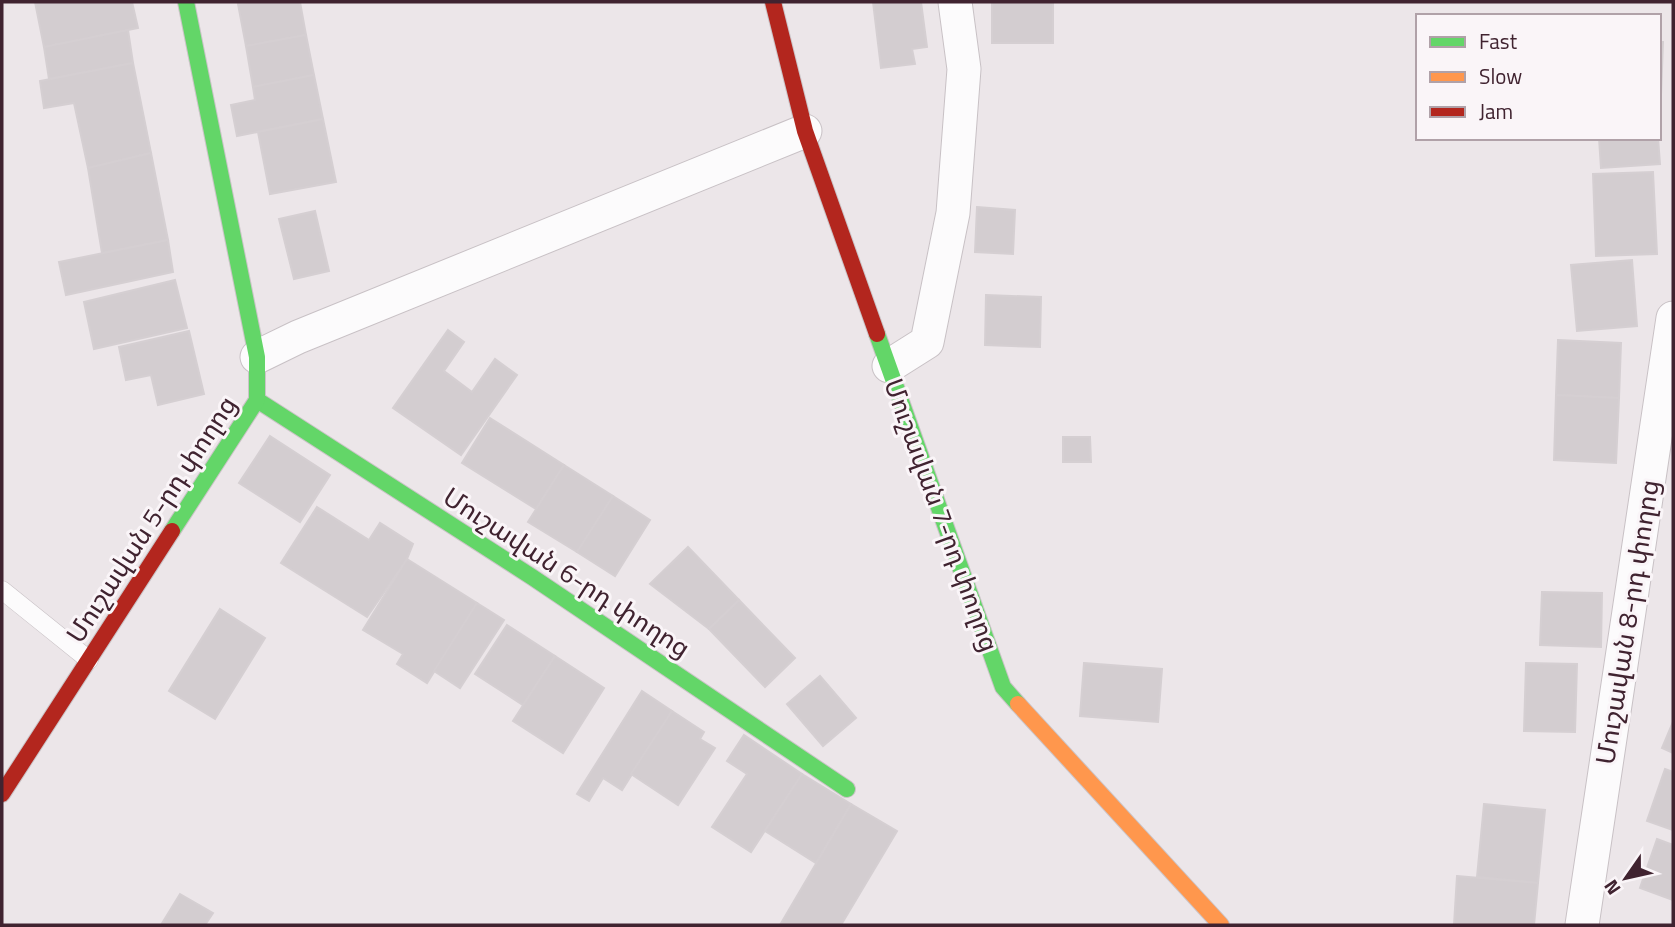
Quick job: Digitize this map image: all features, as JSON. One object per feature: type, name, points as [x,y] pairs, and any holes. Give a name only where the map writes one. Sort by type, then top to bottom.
[{"type":"street","name":"Մուշավան 5-րդ փողոց","points":[[2,794],[257,400],[257,357],[186,2]]},
{"type":"street","points":[[773,2],[805,131],[889,366]]},
{"type":"street","name":"Մուշավան 7-րդ փողոց","points":[[955,2],[964,69],[953,213],[927,342],[889,366],[1003,687],[1221,925]]},
{"type":"street","points":[[257,357],[298,337],[805,131]]},
{"type":"street","name":"Մուշավան 8-րդ փողոց","points":[[1582,925],[1673,318]]},
{"type":"street","name":"Մուշավան 6-րդ փողոց","points":[[257,400],[532,577],[847,789]]},
{"type":"lane","points":[[2,590],[89,660]]},
{"type":"building","points":[[35,2],[132,2],[138,28],[44,47]]},
{"type":"building","points":[[300,2],[306,35],[246,46],[238,4]]},
{"type":"building","points":[[873,2],[921,2],[927,47],[912,49],[915,64],[881,68]]},
{"type":"building","points":[[992,2],[1053,2],[1053,43],[992,43]]},
{"type":"building","points":[[128,30],[133,63],[49,79],[44,47]]},
{"type":"building","points":[[306,35],[314,75],[253,87],[246,46]]},
{"type":"building","points":[[1661,42],[1663,42],[1661,95]]},
{"type":"building","points":[[133,63],[151,153],[88,168],[74,103],[44,108],[40,81]]},
{"type":"building","points":[[314,75],[323,119],[237,136],[231,105],[255,100],[253,87]]},
{"type":"building","points":[[323,119],[336,182],[270,194],[258,132]]},
{"type":"building","points":[[1599,140],[1658,140],[1660,164],[1601,168]]},
{"type":"building","points":[[151,153],[168,240],[102,253],[88,168]]},
{"type":"building","points":[[1653,172],[1657,254],[1596,256],[1593,174]]},
{"type":"building","points":[[977,207],[1015,210],[1013,254],[975,252]]},
{"type":"building","points":[[315,211],[329,271],[294,279],[279,219]]},
{"type":"building","points":[[168,240],[173,272],[66,295],[59,262]]},
{"type":"building","points":[[1632,260],[1637,326],[1577,331],[1571,265]]},
{"type":"building","points":[[175,280],[187,328],[94,349],[84,302]]},
{"type":"building","points":[[986,295],[1041,297],[1040,347],[985,345]]},
{"type":"building","points":[[448,330],[464,342],[444,371],[472,392],[495,359],[517,375],[461,455],[393,408]]},
{"type":"building","points":[[189,331],[204,394],[158,405],[151,375],[126,380],[119,347]]},
{"type":"building","points":[[1558,340],[1621,343],[1619,398],[1556,395]]},
{"type":"building","points":[[1556,395],[1619,398],[1616,463],[1554,460]]},
{"type":"building","points":[[490,418],[564,465],[536,509],[462,463]]},
{"type":"building","points":[[270,436],[330,475],[300,522],[239,483]]},
{"type":"building","points":[[1063,437],[1090,437],[1091,462],[1063,462]]},
{"type":"building","points":[[564,465],[613,496],[577,552],[528,522]]},
{"type":"building","points":[[613,496],[650,520],[615,576],[577,552]]},
{"type":"building","points":[[317,507],[369,540],[380,523],[413,544],[407,559],[367,617],[281,563]]},
{"type":"building","points":[[688,547],[739,600],[709,629],[650,584]]},
{"type":"building","points":[[407,559],[477,603],[427,683],[397,664],[403,654],[363,630]]},
{"type":"building","points":[[1542,592],[1602,593],[1601,647],[1540,645]]},
{"type":"building","points":[[739,600],[795,658],[765,687],[709,629]]},
{"type":"building","points":[[477,603],[504,620],[460,688],[434,671]]},
{"type":"building","points":[[220,609],[265,638],[215,719],[169,691]]},
{"type":"building","points":[[507,625],[555,656],[523,705],[475,674]]},
{"type":"building","points":[[555,656],[604,688],[563,753],[513,721]]},
{"type":"building","points":[[1084,663],[1162,669],[1158,722],[1080,716]]},
{"type":"building","points":[[1526,663],[1577,664],[1575,732],[1524,731]]},
{"type":"building","points":[[820,676],[856,718],[823,746],[787,704]]},
{"type":"building","points":[[642,691],[672,711],[622,790],[603,778],[589,801],[577,794]]},
{"type":"building","points":[[672,711],[704,732],[700,739],[715,748],[678,805],[631,774]]},
{"type":"building","points":[[1673,722],[1673,753],[1662,748]]},
{"type":"building","points":[[744,735],[802,774],[751,852],[712,827],[747,774],[727,761]]},
{"type":"building","points":[[1665,769],[1673,772],[1673,830],[1647,821]]},
{"type":"building","points":[[802,774],[851,804],[816,863],[765,831]]},
{"type":"building","points":[[851,804],[897,831],[841,925],[780,925]]},
{"type":"building","points":[[1484,804],[1545,810],[1538,883],[1477,877]]},
{"type":"building","points":[[1657,839],[1673,845],[1673,900],[1640,888]]},
{"type":"building","points":[[1457,876],[1538,883],[1534,925],[1454,925]]},
{"type":"building","points":[[180,894],[213,913],[205,925],[161,925]]},
{"type":"traffic: fast","points":[[172,531],[257,400],[257,357],[186,2]]},
{"type":"traffic: fast","points":[[877,334],[1003,687],[1018,704]]},
{"type":"traffic: fast","points":[[257,400],[532,577],[847,789]]},
{"type":"traffic: slow","points":[[1018,704],[1221,925]]},
{"type":"traffic: jam","points":[[773,2],[805,131],[877,334]]},
{"type":"traffic: jam","points":[[2,794],[172,531]]}]
